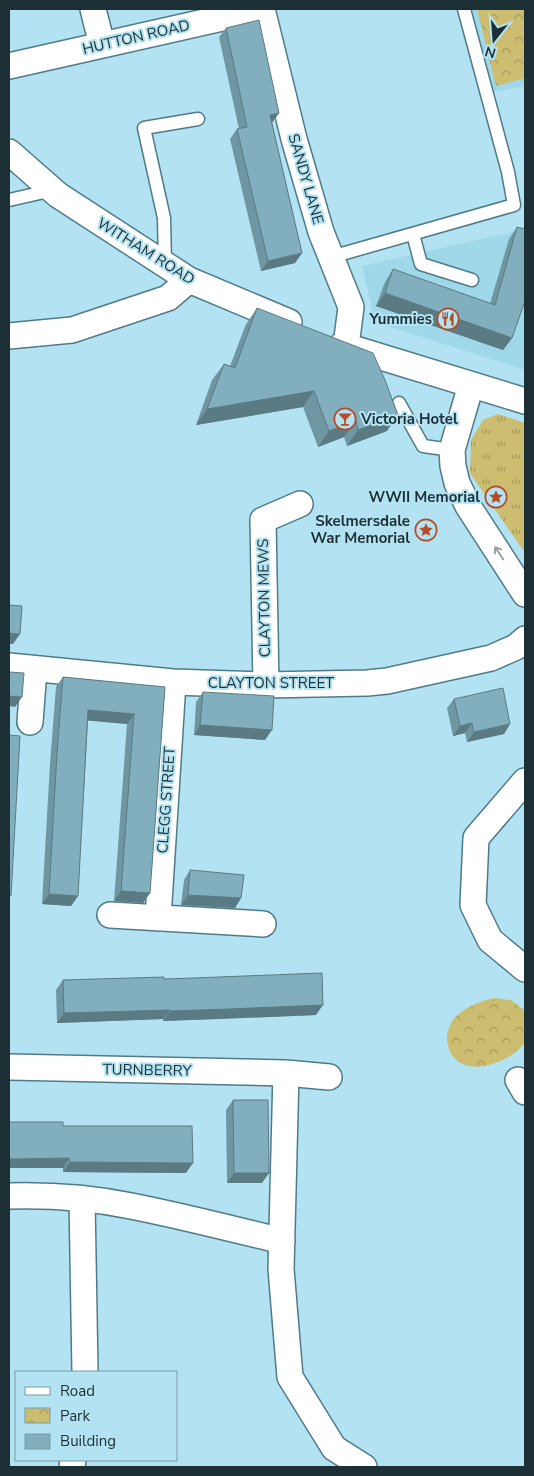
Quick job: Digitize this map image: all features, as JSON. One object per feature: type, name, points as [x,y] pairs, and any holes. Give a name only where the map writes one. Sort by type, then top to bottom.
[{"type":"street","points":[[93,9],[102,45]]},
{"type":"street","name":"HUTTON ROAD","points":[[9,66],[262,9]]},
{"type":"street","name":"SANDY LANE","points":[[262,9],[294,139],[321,232],[351,308],[346,346]]},
{"type":"street","name":"WITHAM ROAD","points":[[9,152],[53,190],[189,280],[346,346],[525,401]]},
{"type":"street","points":[[9,336],[72,330],[168,298],[189,280]]},
{"type":"street","points":[[471,385],[452,450],[457,483],[468,506],[525,594]]},
{"type":"street","name":"CLAYTON MEWS","points":[[266,685],[263,520],[300,504]]},
{"type":"street","name":"CLAYTON STREET","points":[[9,666],[173,682],[266,685],[367,683],[387,681],[491,658],[516,647],[525,639]]},
{"type":"street","points":[[30,722],[34,669]]},
{"type":"street","name":"CLEGG STREET","points":[[158,918],[173,682]]},
{"type":"street","points":[[525,781],[476,838],[473,905],[490,940],[525,969]]},
{"type":"street","points":[[110,915],[263,924]]},
{"type":"street","name":"TURNBERRY","points":[[9,1067],[286,1073],[329,1077]]},
{"type":"street","points":[[286,1073],[281,1269],[290,1378],[334,1448],[364,1467]]},
{"type":"street","points":[[9,1196],[32,1195],[130,1205],[282,1241]]},
{"type":"street","points":[[82,1199],[86,1371]]},
{"type":"lane","points":[[331,257],[514,205],[508,172],[464,9]]},
{"type":"lane","points":[[165,265],[164,218],[144,128],[198,119]]},
{"type":"lane","points":[[9,200],[53,190]]},
{"type":"lane","points":[[413,234],[421,264],[472,280]]},
{"type":"lane","points":[[399,403],[423,446],[452,450]]},
{"type":"shaded area","points":[[469,9],[525,9],[525,86],[490,93]]},
{"type":"shaded area","points":[[525,229],[525,370],[375,322],[362,266]]},
{"type":"green space","points":[[477,9],[525,9],[525,78],[496,86]]},
{"type":"green space","points":[[498,414],[525,423],[525,553],[470,473],[471,440],[483,420]]},
{"type":"green space","points":[[494,998],[511,1000],[524,1010],[524,1044],[503,1060],[487,1066],[478,1067],[463,1064],[451,1054],[448,1047],[448,1030],[454,1018],[467,1008]]},
{"type":"building","points":[[259,20],[279,113],[270,115],[302,253],[268,261],[237,129],[247,127],[226,28]]},
{"type":"building","points":[[517,227],[525,229],[525,301],[512,338],[385,293],[393,269],[495,305]]},
{"type":"building","points":[[257,308],[373,353],[398,415],[358,430],[356,421],[329,431],[314,391],[207,409],[224,364],[235,368]]},
{"type":"building","points":[[9,605],[22,606],[20,634],[9,633]]},
{"type":"building","points":[[9,672],[24,673],[22,697],[9,696]]},
{"type":"building","points":[[63,677],[165,687],[150,893],[121,891],[134,714],[88,710],[78,896],[49,894]]},
{"type":"building","points":[[503,688],[510,724],[474,732],[472,723],[460,726],[454,699]]},
{"type":"building","points":[[203,692],[274,696],[272,730],[200,725]]},
{"type":"building","points":[[9,735],[20,736],[11,896],[9,895]]},
{"type":"building","points":[[190,870],[244,875],[241,898],[188,895]]},
{"type":"building","points":[[322,973],[323,1005],[64,1013],[63,980],[164,977],[164,979]]},
{"type":"building","points":[[233,1100],[268,1100],[269,1173],[234,1173]]},
{"type":"building","points":[[9,1122],[63,1122],[63,1126],[192,1126],[193,1163],[70,1162],[69,1158],[9,1159]]},
{"type":"place","name":"Yummies","points":[[448,319]]},
{"type":"place","name":"Victoria Hotel","points":[[345,419]]},
{"type":"place","name":"WWII Memorial","points":[[496,497]]},
{"type":"place","name":"Skelmersdale War Memorial","points":[[426,530]]}]
